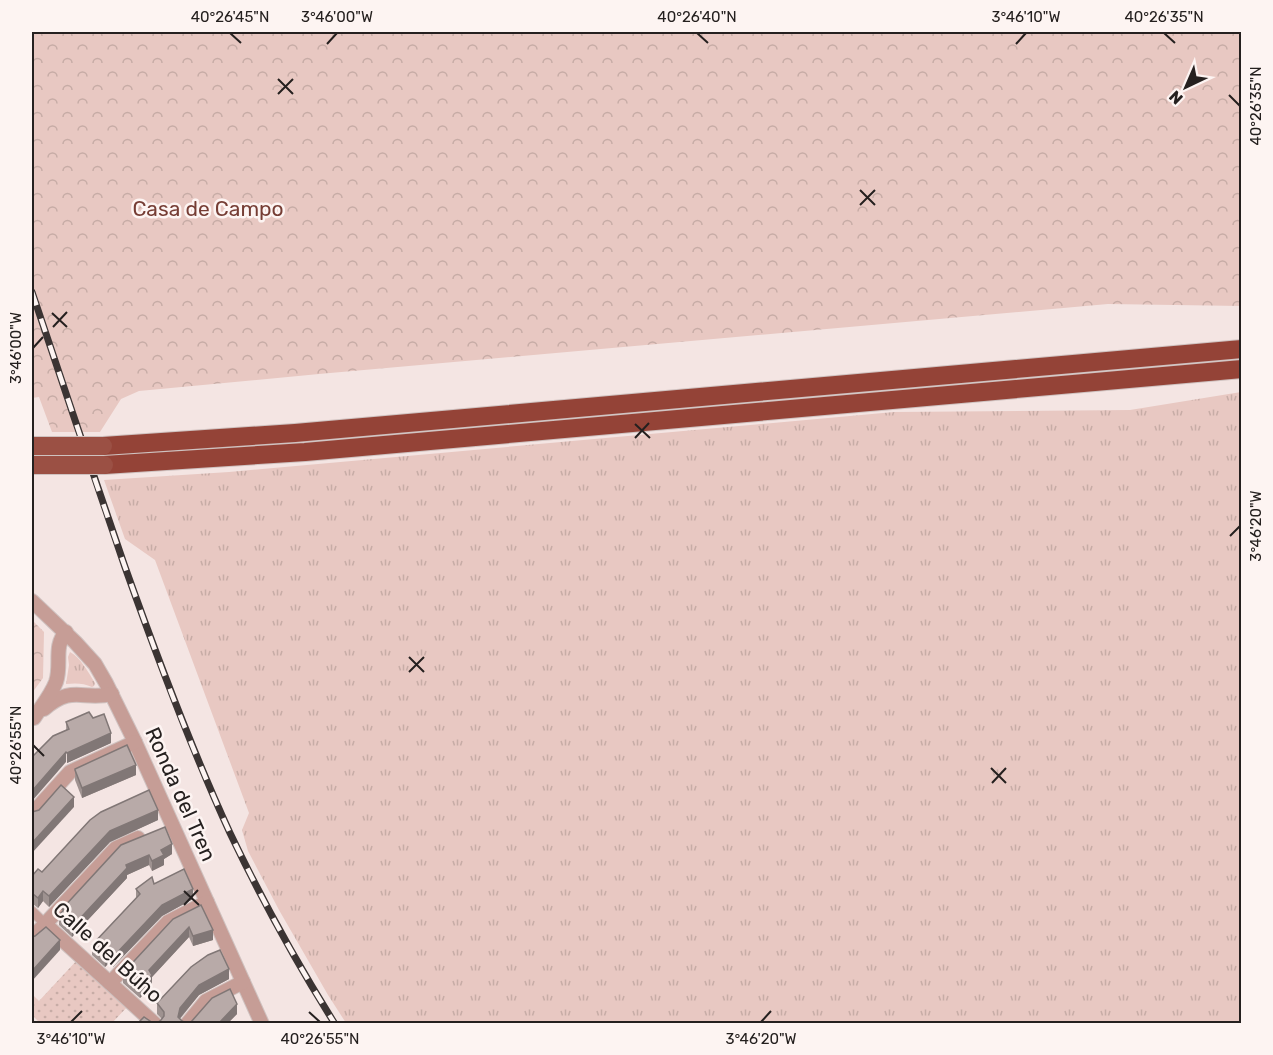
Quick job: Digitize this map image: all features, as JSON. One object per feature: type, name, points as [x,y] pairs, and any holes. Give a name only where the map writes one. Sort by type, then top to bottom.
[{"type":"highway","points":[[32,446],[103,446],[295,433],[1242,349]]},
{"type":"highway","points":[[32,465],[104,465],[305,452],[1242,369]]},
{"type":"street","name":"Ronda del Tren","points":[[32,601],[66,632],[95,664],[112,694],[135,742],[162,828],[207,902],[262,1023]]},
{"type":"street","points":[[32,719],[56,682],[59,644],[66,632]]},
{"type":"street","points":[[32,719],[60,697],[77,694],[96,697],[112,694]]},
{"type":"street","points":[[32,814],[70,772],[135,742]]},
{"type":"street","points":[[32,938],[116,848],[162,828]]},
{"type":"street","points":[[110,982],[168,922],[207,902]]},
{"type":"street","name":"Calle del Búho","points":[[32,911],[155,1023]]},
{"type":"street","points":[[187,1023],[206,1001],[243,982]]},
{"type":"green space","name":"Casa de Campo","points":[[32,32],[1241,32],[1241,306],[1108,304],[139,391],[121,399],[100,432],[52,432],[39,397],[32,398]]},
{"type":"green space","points":[[1241,392],[1241,1023],[346,1023],[279,910],[248,851],[242,830],[249,813],[155,560],[125,539],[104,480],[229,472],[894,412],[1130,410]]},
{"type":"green space","points":[[32,620],[44,632],[43,678],[32,693]]},
{"type":"green space","points":[[70,652],[84,666],[95,683],[94,686],[66,684]]},
{"type":"green space","points":[[79,958],[129,1005],[112,1023],[38,1023],[32,1015],[32,994],[39,1001]]},
{"type":"building","points":[[89,712],[93,718],[104,714],[111,733],[66,752],[32,791],[32,757],[53,736],[69,729],[66,722]]},
{"type":"building","points":[[127,745],[136,765],[82,788],[75,769]]},
{"type":"building","points":[[61,785],[74,797],[32,843],[32,812],[39,810]]},
{"type":"building","points":[[149,790],[158,810],[110,831],[49,896],[43,891],[38,898],[32,895],[32,876],[38,869],[42,872],[90,820],[101,812]]},
{"type":"building","points":[[165,827],[172,844],[161,850],[164,855],[152,861],[149,855],[126,865],[127,868],[72,927],[59,915],[121,845]]},
{"type":"building","points":[[184,869],[193,889],[162,905],[113,957],[109,953],[105,956],[92,945],[140,894],[136,889],[152,877],[154,884]]},
{"type":"building","points":[[201,905],[213,930],[193,936],[189,927],[149,970],[152,975],[140,988],[123,973],[173,919]]},
{"type":"building","points":[[46,927],[60,940],[32,971],[32,937]]},
{"type":"building","points":[[220,950],[229,969],[199,985],[180,1008],[178,1017],[186,1023],[157,1023],[164,1016],[164,1012],[157,1003],[191,967]]},
{"type":"building","points":[[230,989],[237,1004],[219,1023],[186,1023],[191,1022],[212,998]]},
{"type":"building","points":[[144,1017],[153,1023],[138,1023]]},
{"type":"railway","points":[[32,292],[125,567],[201,767],[230,833],[267,906],[335,1024]]}]
